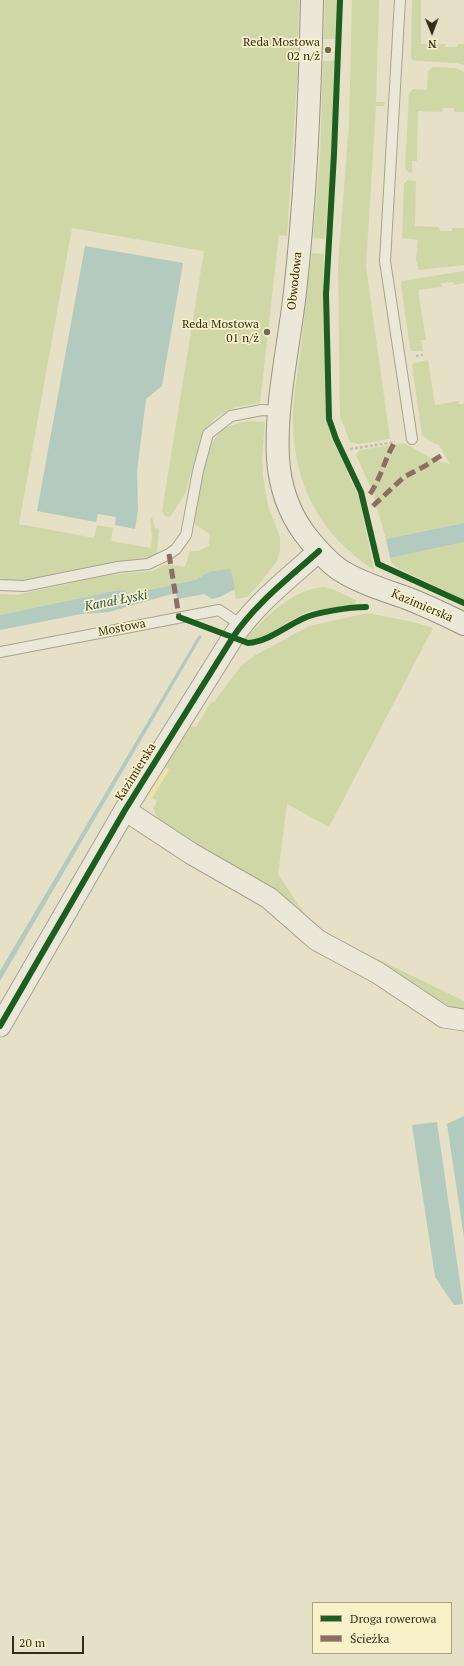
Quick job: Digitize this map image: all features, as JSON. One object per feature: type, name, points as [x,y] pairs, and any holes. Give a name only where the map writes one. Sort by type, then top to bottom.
[{"type":"main road","name":"Obwodowa","points":[[312,0],[308,132],[303,208],[295,292],[279,411],[278,459],[281,484],[290,509],[304,533],[319,550]]},
{"type":"main road","name":"Kazimierska","points":[[319,550],[340,570],[377,588],[435,609],[464,624]]},
{"type":"street","name":"Kazimierska","points":[[0,1026],[125,810],[241,625],[260,604],[319,550]]},
{"type":"street","points":[[125,810],[192,854],[269,898],[317,940],[378,973],[444,1017],[464,1020]]},
{"type":"lane","points":[[400,0],[385,261],[412,439]]},
{"type":"lane","points":[[0,585],[24,586],[118,567],[148,564],[169,554],[176,549],[186,535],[198,471],[208,434],[231,416],[262,410],[279,411]]},
{"type":"lane","name":"Mostowa","points":[[0,652],[218,610],[241,625]]},
{"type":"path","points":[[350,449],[412,439]]},
{"type":"green space","points":[[0,0],[299,0],[297,77],[287,236],[279,235],[260,403],[235,407],[216,417],[202,434],[185,494],[170,517],[165,516],[162,511],[204,251],[72,228],[19,524],[94,538],[97,525],[113,528],[111,541],[151,548],[152,538],[150,518],[152,517],[155,528],[159,529],[157,553],[153,559],[94,566],[31,579],[18,580],[0,578]]},
{"type":"green space","points":[[325,0],[337,0],[337,39],[324,39]]},
{"type":"green space","points":[[352,0],[379,0],[376,102],[385,102],[384,106],[376,106],[366,266],[390,439],[359,444],[350,442],[340,416],[338,265],[349,124]]},
{"type":"green space","points":[[412,0],[421,0],[421,44],[445,44],[445,47],[457,47],[458,44],[464,44],[464,65],[456,63],[412,60]]},
{"type":"green space","points":[[323,61],[336,61],[325,239],[313,238],[320,156]]},
{"type":"green space","points":[[433,67],[455,68],[464,72],[464,112],[454,112],[454,108],[443,108],[442,112],[418,111],[417,161],[412,161],[412,173],[408,172],[405,168],[409,94],[413,89],[427,90],[428,71]]},
{"type":"green space","points":[[408,180],[416,181],[415,226],[439,227],[440,231],[452,231],[452,228],[464,228],[464,265],[419,270],[416,259],[418,240],[402,238],[404,184]]},
{"type":"green space","points":[[312,253],[324,254],[323,292],[326,419],[330,434],[359,498],[374,570],[355,556],[339,541],[326,525],[314,508],[299,469],[295,448],[293,408]]},
{"type":"green space","points":[[464,271],[464,283],[454,285],[453,282],[441,283],[442,287],[418,290],[426,340],[421,340],[423,351],[412,351],[410,348],[401,285],[402,281]]},
{"type":"green space","points":[[428,360],[435,405],[459,401],[459,404],[464,404],[464,523],[386,539],[372,490],[356,455],[360,450],[404,443],[434,460],[450,464],[439,445],[431,442],[422,435],[412,366],[414,363]]},
{"type":"green space","points":[[250,421],[265,422],[262,459],[263,477],[268,506],[280,537],[280,550],[277,561],[247,597],[236,599],[231,570],[211,571],[195,580],[130,594],[123,590],[114,591],[0,615],[0,594],[17,595],[109,575],[152,571],[166,564],[185,567],[190,551],[198,551],[209,546],[210,534],[194,524],[202,476],[213,441],[222,430]]},
{"type":"green space","points":[[464,542],[464,600],[396,567],[391,562],[390,558]]},
{"type":"green space","points":[[324,587],[356,600],[356,602],[340,607],[310,611],[264,636],[257,639],[245,639],[271,613],[290,599],[312,589]]},
{"type":"green space","points":[[368,613],[413,622],[433,628],[329,827],[287,804],[278,874],[314,928],[464,1001],[464,1016],[445,1011],[392,976],[312,929],[287,906],[259,885],[230,870],[170,833],[159,821],[153,809],[157,801],[152,798],[169,770],[164,767],[189,726],[196,727],[211,702],[214,702],[241,666],[254,656],[309,626]]},
{"type":"sand","points":[[164,767],[169,770],[152,798],[147,795]]},
{"type":"water","points":[[85,246],[183,263],[162,386],[146,399],[137,471],[138,510],[135,529],[115,525],[116,517],[98,514],[96,522],[37,511]]},
{"type":"water","points":[[464,523],[464,542],[390,558],[386,539]]},
{"type":"water","name":"Kanał Łyski","points":[[231,569],[235,589],[220,597],[212,599],[204,594],[178,599],[175,593],[109,612],[81,614],[0,630],[0,615],[114,591],[123,590],[130,594],[195,580],[211,571]]},
{"type":"water","points":[[199,635],[202,636],[0,981],[0,971]]},
{"type":"water","points":[[464,1116],[464,1238],[447,1124]]},
{"type":"water","points":[[437,1122],[463,1304],[454,1305],[435,1277],[412,1125]]},
{"type":"marked path","points":[[370,494],[395,442]]},
{"type":"marked path","points":[[373,506],[404,477],[442,455]]},
{"type":"marked path","points":[[169,554],[179,617]]},
{"type":"cycle path","points":[[340,0],[334,154],[326,294],[329,419],[336,439],[361,492],[378,564],[464,603]]},
{"type":"cycle path","points":[[0,1026],[125,810],[233,637],[262,602],[319,551]]},
{"type":"cycle path","points":[[179,617],[248,643],[269,637],[308,616],[334,610],[366,607]]},
{"type":"place","name":"Reda Mostowa 02 n/ż","points":[[328,50]]},
{"type":"place","name":"Reda Mostowa 01 n/ż","points":[[267,332]]}]
